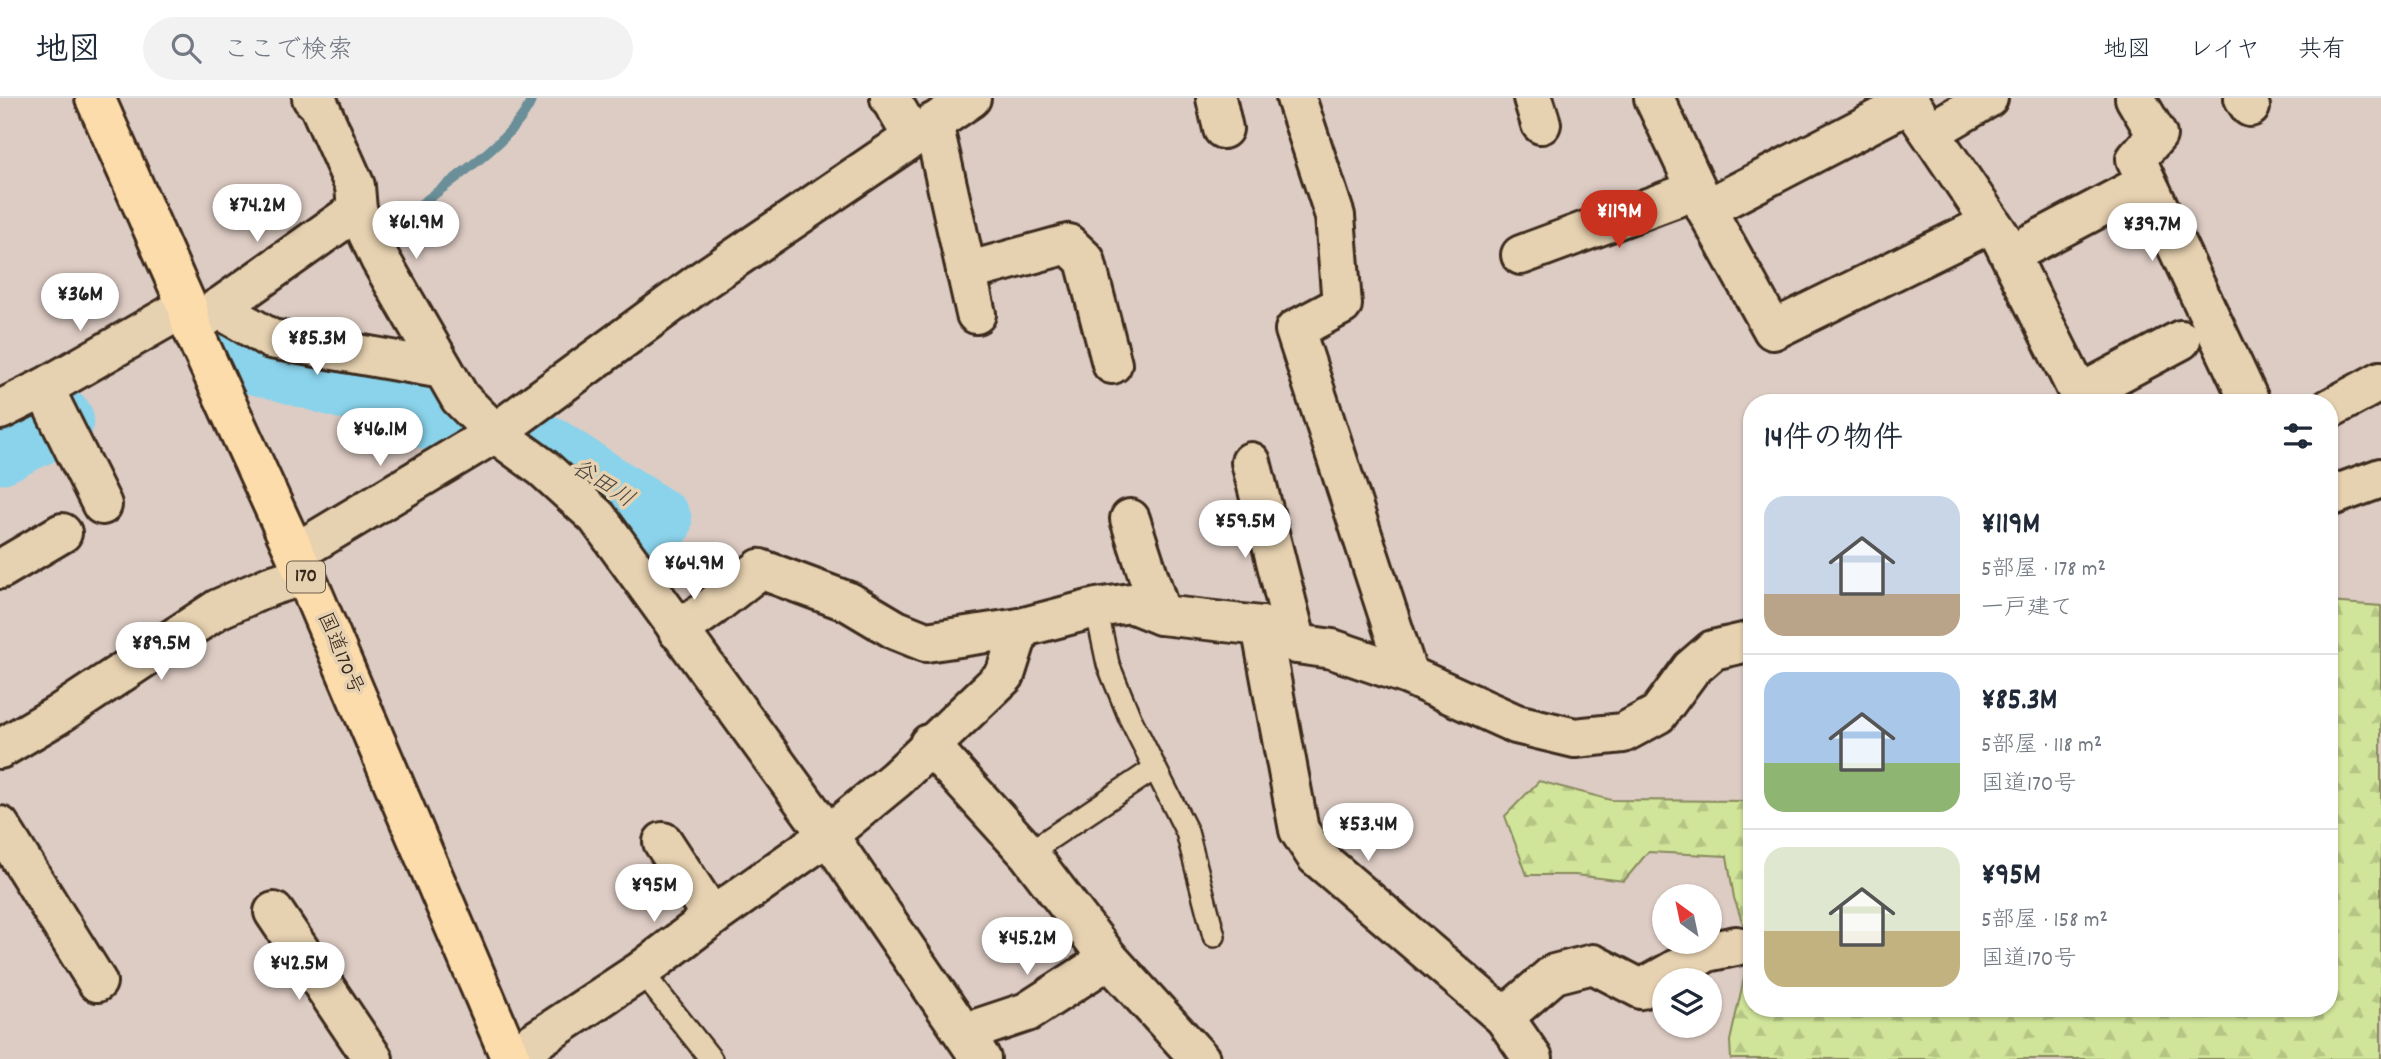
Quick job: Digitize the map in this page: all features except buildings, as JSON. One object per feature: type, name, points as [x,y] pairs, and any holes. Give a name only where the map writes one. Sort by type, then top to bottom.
[{"type":"highway","name":"国道170号","points":[[95,98],[199,314],[300,564],[511,1058]]},
{"type":"street","points":[[890,98],[923,130],[976,314]]},
{"type":"street","points":[[0,749],[56,716],[218,609],[270,586],[495,433],[703,280],[971,98]]},
{"type":"street","points":[[1296,98],[1335,216],[1342,305],[1295,330],[1408,675]]},
{"type":"street","points":[[1654,98],[1701,200],[1773,330],[1991,223]]},
{"type":"street","points":[[1988,98],[1933,112],[2019,250],[2088,394]]},
{"type":"street","points":[[2135,98],[2157,135],[2136,159],[2246,394]]},
{"type":"street","points":[[320,100],[355,186],[357,210],[380,259],[460,398],[495,433],[543,468],[597,517],[828,835],[972,1046],[1109,959]]},
{"type":"street","points":[[1521,255],[1701,200],[1910,103],[2001,237],[2088,394]]},
{"type":"street","points":[[2019,250],[2129,192]]},
{"type":"street","points":[[0,410],[199,314],[357,210]]},
{"type":"street","points":[[966,272],[1068,244],[1085,260],[1112,364]]},
{"type":"street","points":[[199,314],[271,339],[443,369]]},
{"type":"street","points":[[2096,394],[2181,341]]},
{"type":"street","points":[[2338,403],[2381,381]]},
{"type":"street","points":[[44,388],[102,505]]},
{"type":"street","points":[[1251,462],[1297,644]]},
{"type":"street","points":[[2338,494],[2381,478]]},
{"type":"street","points":[[1130,519],[1161,615]]},
{"type":"street","points":[[0,568],[62,533]]},
{"type":"street","points":[[678,631],[760,569],[849,602],[896,631],[926,642],[1020,628],[1096,608],[1131,603],[1161,615],[1261,626],[1297,644],[1332,649],[1408,675],[1516,724],[1575,738],[1623,733],[1658,714],[1691,669],[1713,650],[1743,643]]},
{"type":"street","points":[[1261,626],[1298,830],[1315,856],[1504,1017],[1533,1059]]},
{"type":"street","points":[[511,1058],[641,971],[828,835],[895,779],[1005,675],[1020,628]]},
{"type":"street","points":[[929,744],[1028,853],[1109,959],[1200,1059]]},
{"type":"street","points":[[0,826],[97,982]]},
{"type":"street","points":[[663,842],[712,917]]},
{"type":"street","points":[[274,912],[373,1059]]},
{"type":"street","points":[[1504,1017],[1554,974],[1593,964],[1640,989],[1707,952],[1736,946]]},
{"type":"lane","points":[[1096,608],[1108,664],[1129,718],[1187,832],[1214,936]]},
{"type":"lane","points":[[1028,853],[1154,769]]},
{"type":"lane","points":[[641,971],[711,1059]]},
{"type":"green space","points":[[2338,603],[2381,606],[2381,1059],[1731,1059],[1730,1041],[1743,983],[1743,1017],[2338,1017]]},
{"type":"green space","points":[[1539,781],[1611,800],[1743,801],[1743,924],[1734,898],[1727,856],[1648,852],[1624,881],[1575,875],[1527,875],[1505,816]]},
{"type":"waterway","name":"谷田川","points":[[404,217],[495,146],[512,129],[532,98]]},
{"type":"waterway","name":"谷田川","points":[[227,357],[240,357],[282,367],[392,399],[452,425]]},
{"type":"waterway","name":"谷田川","points":[[0,450],[60,421]]},
{"type":"waterway","name":"谷田川","points":[[546,449],[658,522]]}]
